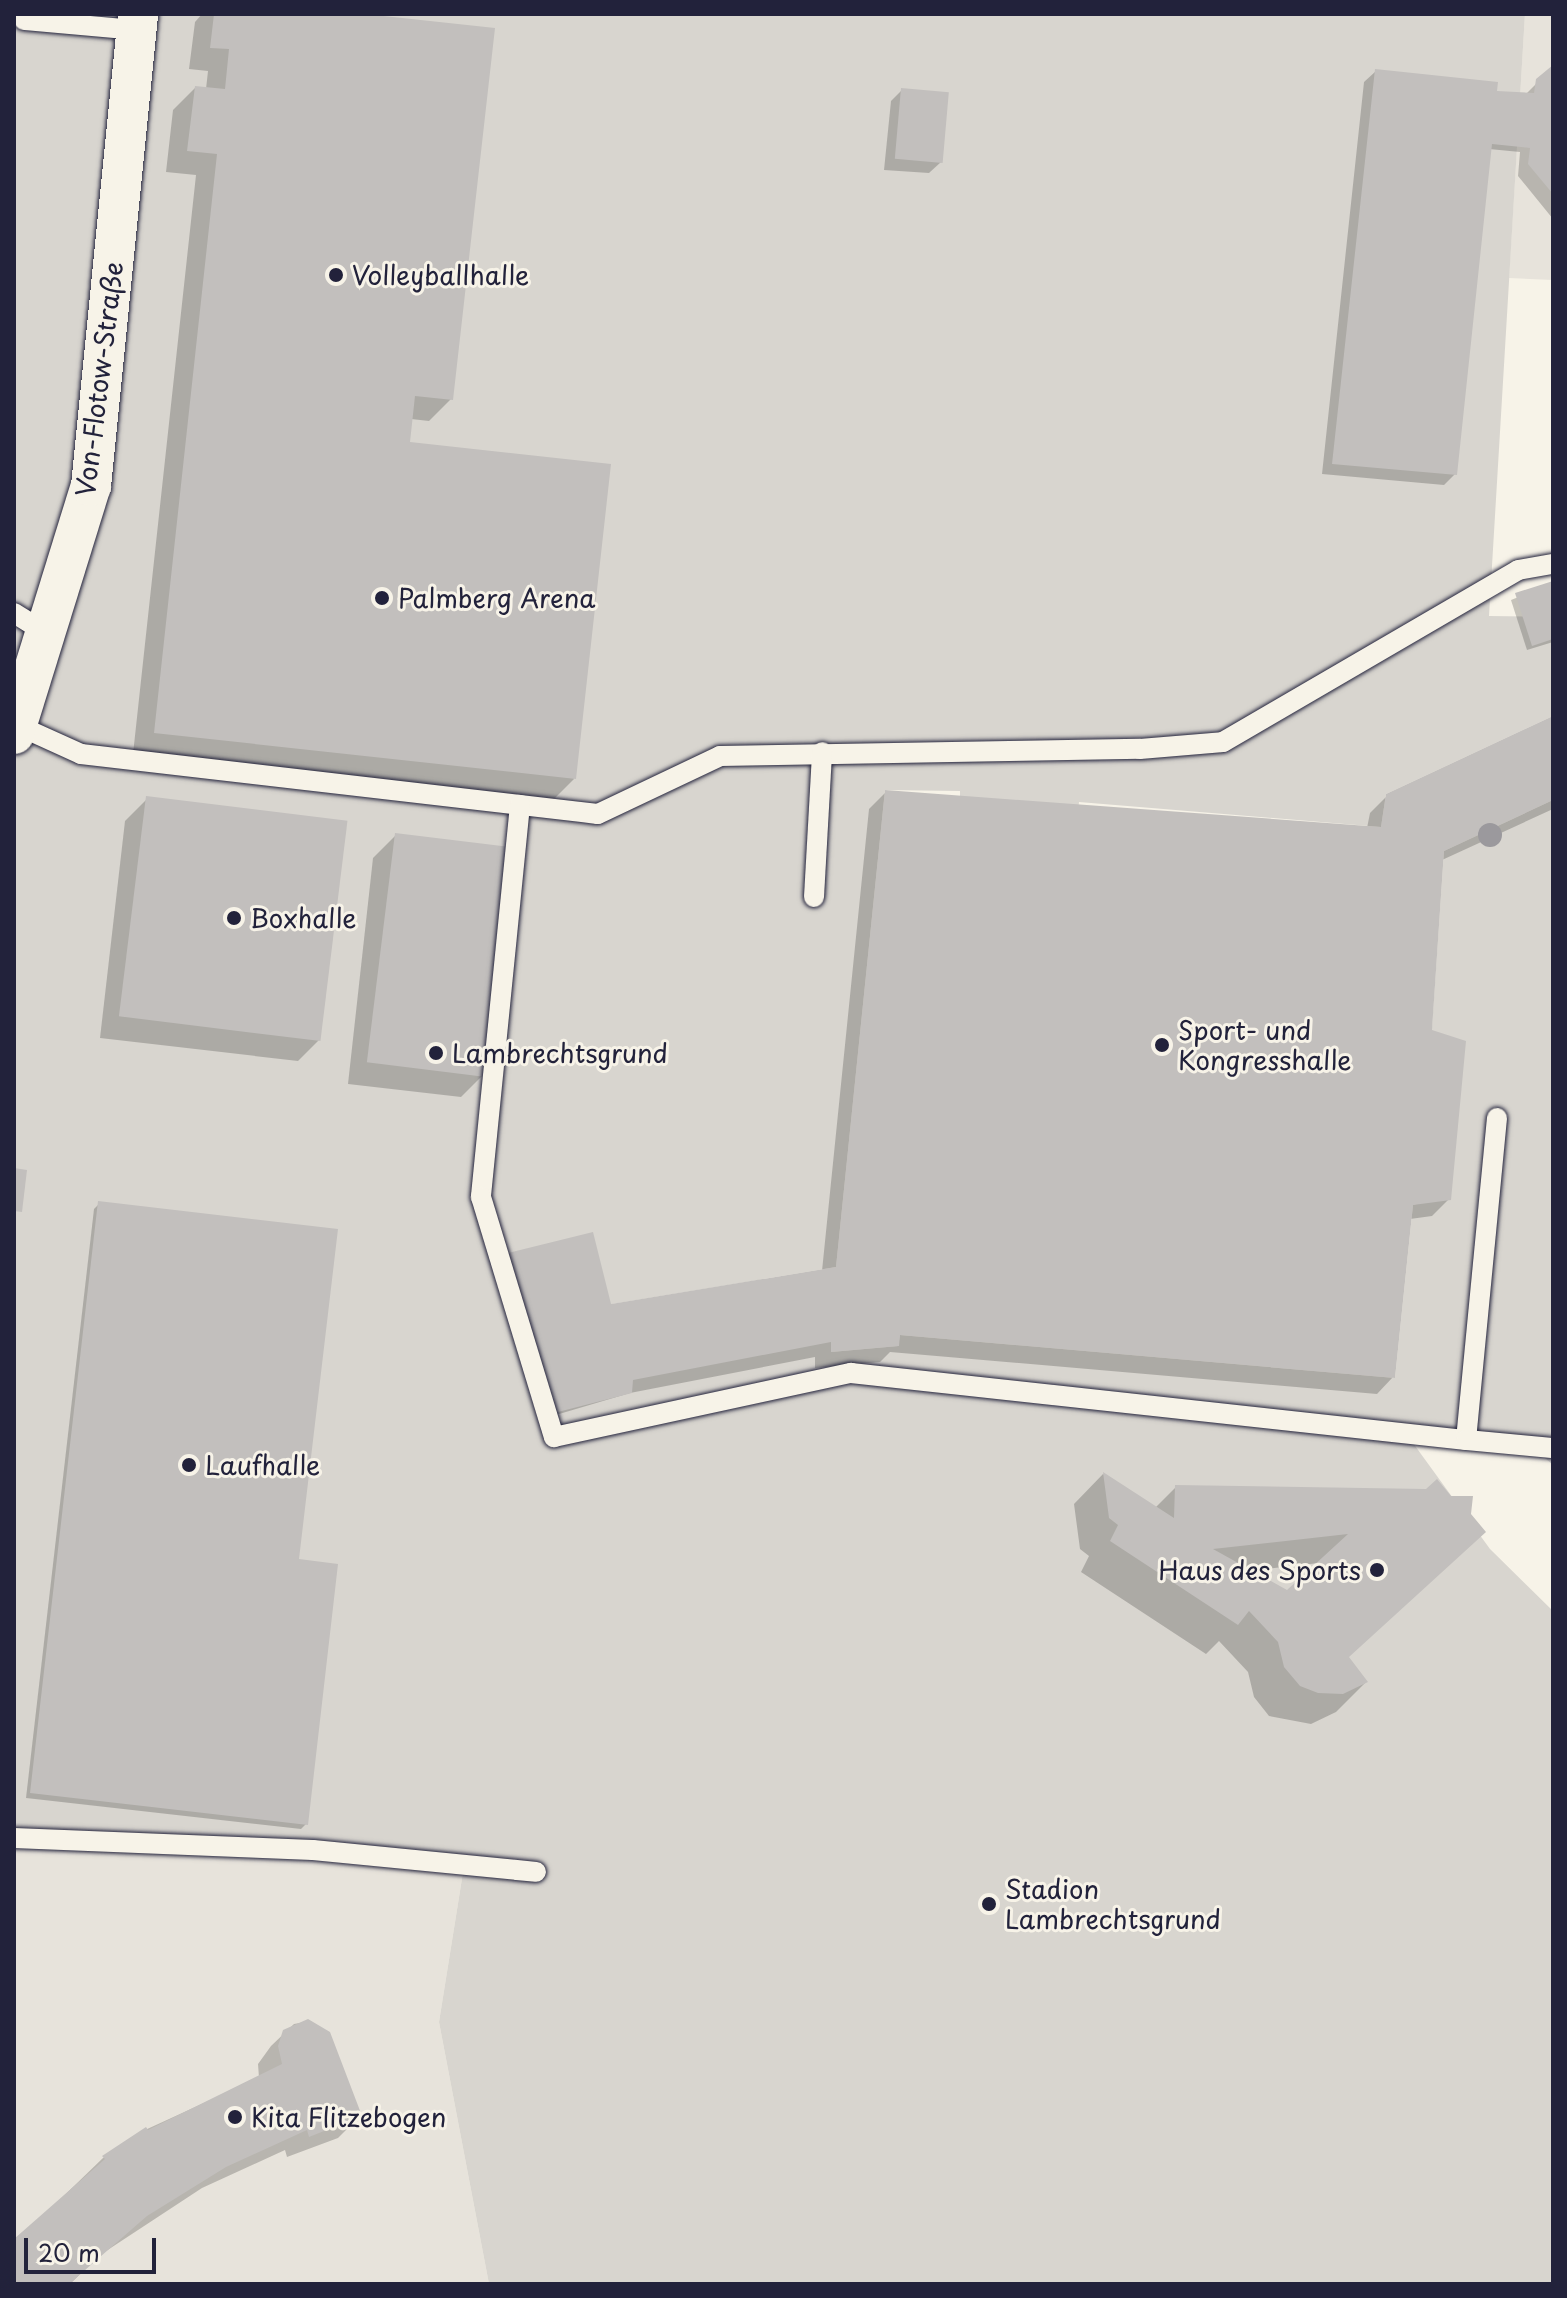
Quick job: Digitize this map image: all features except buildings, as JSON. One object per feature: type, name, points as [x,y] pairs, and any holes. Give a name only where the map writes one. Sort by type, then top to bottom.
[{"type":"street","name":"Von-Flotow-Straße","points":[[16,730],[30,622],[91,486],[137,22]]},
{"type":"lane","points":[[24,20],[137,22]]},
{"type":"lane","points":[[16,730],[81,754],[598,814],[720,756],[1140,749],[1223,742],[1518,570],[1553,564]]},
{"type":"lane","points":[[814,897],[822,752]]},
{"type":"lane","points":[[520,805],[481,1197],[554,1437],[851,1373],[1553,1448]]},
{"type":"lane","points":[[1466,1440],[1497,1118]]},
{"type":"lane","points":[[14,1838],[313,1850],[536,1872]]},
{"type":"shaded area","name":"Lambrechtsgrund","points":[[14,14],[1525,14],[1489,616],[1553,617],[1553,716],[1386,794],[1381,827],[1079,802],[1078,812],[960,801],[960,791],[885,790],[836,1267],[612,1304],[831,1342],[831,1352],[898,1346],[900,1335],[1395,1378],[1413,1205],[1420,1203],[1444,851],[1553,800],[1553,1465],[1530,1445],[1405,1432],[1490,1549],[1553,1611],[1553,2284],[489,2284],[439,2022],[464,1866],[14,1839]]},
{"type":"shaded area","points":[[1525,14],[1553,14],[1553,280],[1509,278]]},
{"type":"shaded area","name":"Kita Flitzebogen","points":[[14,1839],[464,1866],[439,2022],[489,2284],[14,2284]]},
{"type":"place","name":"Volleyballhalle","points":[[336,275]]},
{"type":"place","name":"Palmberg Arena","points":[[382,598]]},
{"type":"place","name":"Boxhalle","points":[[234,918]]},
{"type":"place","name":"Sport- und Kongresshalle","points":[[1162,1045]]},
{"type":"place","name":"Lambrechtsgrund","points":[[436,1053]]},
{"type":"place","name":"Laufhalle","points":[[189,1465]]},
{"type":"place","name":"Haus des Sports","points":[[1377,1570]]},
{"type":"place","name":"Stadion Lambrechtsgrund","points":[[989,1904]]},
{"type":"place","name":"Kita Flitzebogen","points":[[235,2117]]}]
